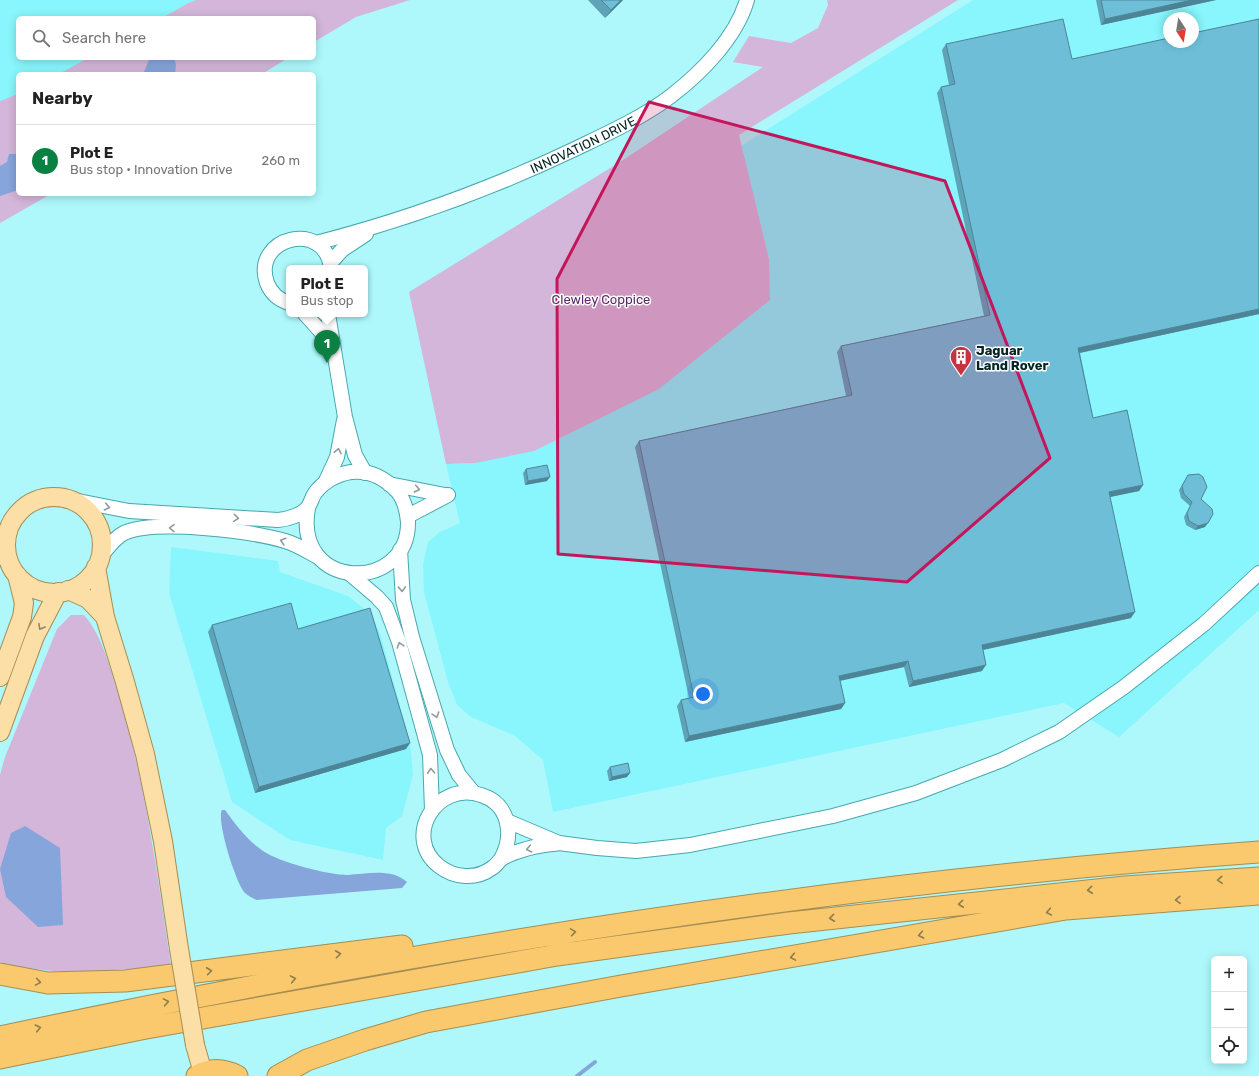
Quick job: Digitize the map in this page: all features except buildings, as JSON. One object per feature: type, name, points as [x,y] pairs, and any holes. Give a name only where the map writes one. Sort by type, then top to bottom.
[{"type":"highway","points":[[0,1036],[139,1007],[347,969],[551,935],[785,900],[1121,863],[1259,852]]},
{"type":"highway","points":[[0,1058],[141,1029],[557,955],[797,922],[1125,886],[1259,878]]},
{"type":"highway","points":[[278,1076],[307,1060],[364,1040],[434,1021],[621,986],[1066,909],[1259,894]]},
{"type":"highway","points":[[0,974],[48,983],[125,981],[428,943],[551,935]]},
{"type":"highway","points":[[200,1074],[213,1070],[226,1071],[237,1076]]},
{"type":"main road","points":[[0,676],[22,617],[24,603],[17,575],[8,557],[6,543],[9,528],[16,516],[26,505],[39,499],[54,497],[68,499],[82,506],[93,517],[100,531],[102,547],[98,562],[84,581],[63,591],[35,636],[0,732]]},
{"type":"main road","points":[[98,562],[105,617],[145,754],[163,841],[200,1074]]},
{"type":"main road","points":[[17,575],[31,587],[40,590],[63,591],[88,599],[105,617]]},
{"type":"street","name":"INNOVATION DRIVE","points":[[316,243],[374,228],[514,177],[604,136],[676,92],[694,77],[714,57],[728,39],[747,0]]},
{"type":"street","name":"INNOVATION DRIVE","points":[[331,265],[342,250],[374,228]]},
{"type":"street","points":[[286,302],[275,296],[269,288],[265,278],[265,267],[268,257],[274,248],[282,242],[294,238],[305,238],[316,243],[327,254],[331,265]]},
{"type":"street","points":[[308,317],[332,344]]},
{"type":"street","points":[[328,317],[345,417],[355,455],[365,472]]},
{"type":"street","points":[[319,557],[311,546],[307,534],[306,521],[308,508],[315,494],[325,483],[337,457],[345,417]]},
{"type":"street","points":[[325,483],[338,476],[351,472],[365,472],[378,476],[389,484],[401,498],[408,516],[408,528],[400,550],[403,600],[412,637],[447,750],[459,775],[473,792]]},
{"type":"street","points":[[389,484],[449,494],[408,516]]},
{"type":"street","points":[[68,499],[129,512],[278,520],[289,519],[308,508]]},
{"type":"street","points":[[98,562],[123,534],[142,528],[205,528],[244,532],[286,541],[319,557],[338,571],[350,574],[362,574],[383,567],[400,550]]},
{"type":"street","points":[[507,821],[559,843],[636,851],[690,845],[833,816],[916,793],[1002,760],[1059,732],[1124,687],[1204,624],[1259,573]]},
{"type":"street","points":[[350,574],[377,597],[386,607],[399,642],[430,755],[432,810]]},
{"type":"street","points":[[501,859],[509,841],[507,821],[498,805],[487,796],[473,792],[461,792],[450,795],[440,801],[432,810],[427,819],[424,832],[425,844],[430,856],[438,865],[447,872],[459,876],[471,876],[488,871],[501,859],[524,849],[559,843]]},
{"type":"highlighted area","points":[[649,102],[945,181],[1050,458],[907,582],[558,554],[557,279]]},
{"type":"shaded area","points":[[0,0],[196,0],[166,16],[16,16],[16,60],[96,60],[71,72],[16,72],[16,95],[0,101]]},
{"type":"shaded area","points":[[973,0],[1259,0],[1259,610],[1119,737],[1064,703],[553,812],[543,760],[515,736],[471,717],[457,705],[448,682],[424,592],[423,564],[428,542],[440,532],[460,523],[446,464],[475,463],[769,259],[741,146]]},
{"type":"shaded area","points":[[149,60],[175,60],[175,72],[144,72]]},
{"type":"shaded area","points":[[9,154],[16,154],[16,191],[0,196],[0,166],[7,162]]},
{"type":"shaded area","points":[[171,547],[278,561],[280,572],[348,596],[371,614],[380,633],[410,742],[413,775],[402,816],[386,828],[383,860],[290,840],[232,802],[169,593]]},
{"type":"shaded area","points":[[222,810],[225,810],[242,832],[257,847],[280,859],[329,873],[348,875],[386,873],[401,878],[407,882],[402,888],[256,900],[245,893],[232,865],[224,838],[221,816]]},
{"type":"shaded area","points":[[25,826],[60,848],[63,925],[38,927],[6,897],[0,869],[11,833]]},
{"type":"green space","points":[[196,0],[410,0],[356,17],[316,41],[316,16],[165,16]]},
{"type":"green space","name":"Clewley Coppice","points":[[827,0],[958,0],[739,135],[769,259],[770,300],[659,389],[534,451],[475,463],[446,464],[409,292],[620,162],[763,67],[733,62],[749,36],[791,43],[818,28],[828,5]]},
{"type":"green space","points":[[84,60],[285,60],[265,72],[63,72]]},
{"type":"green space","points":[[16,95],[16,196],[47,196],[0,223],[0,101]]},
{"type":"green space","points":[[71,615],[84,615],[100,641],[127,723],[143,792],[161,896],[171,966],[84,972],[53,971],[5,965],[0,962],[0,775],[5,757],[57,629]]},
{"type":"waterway","points":[[577,1076],[595,1062]]},
{"type":"place","name":"Plot E","points":[[327,363]]},
{"type":"place","name":"Jaguar Land Rover","points":[[961,376]]}]
